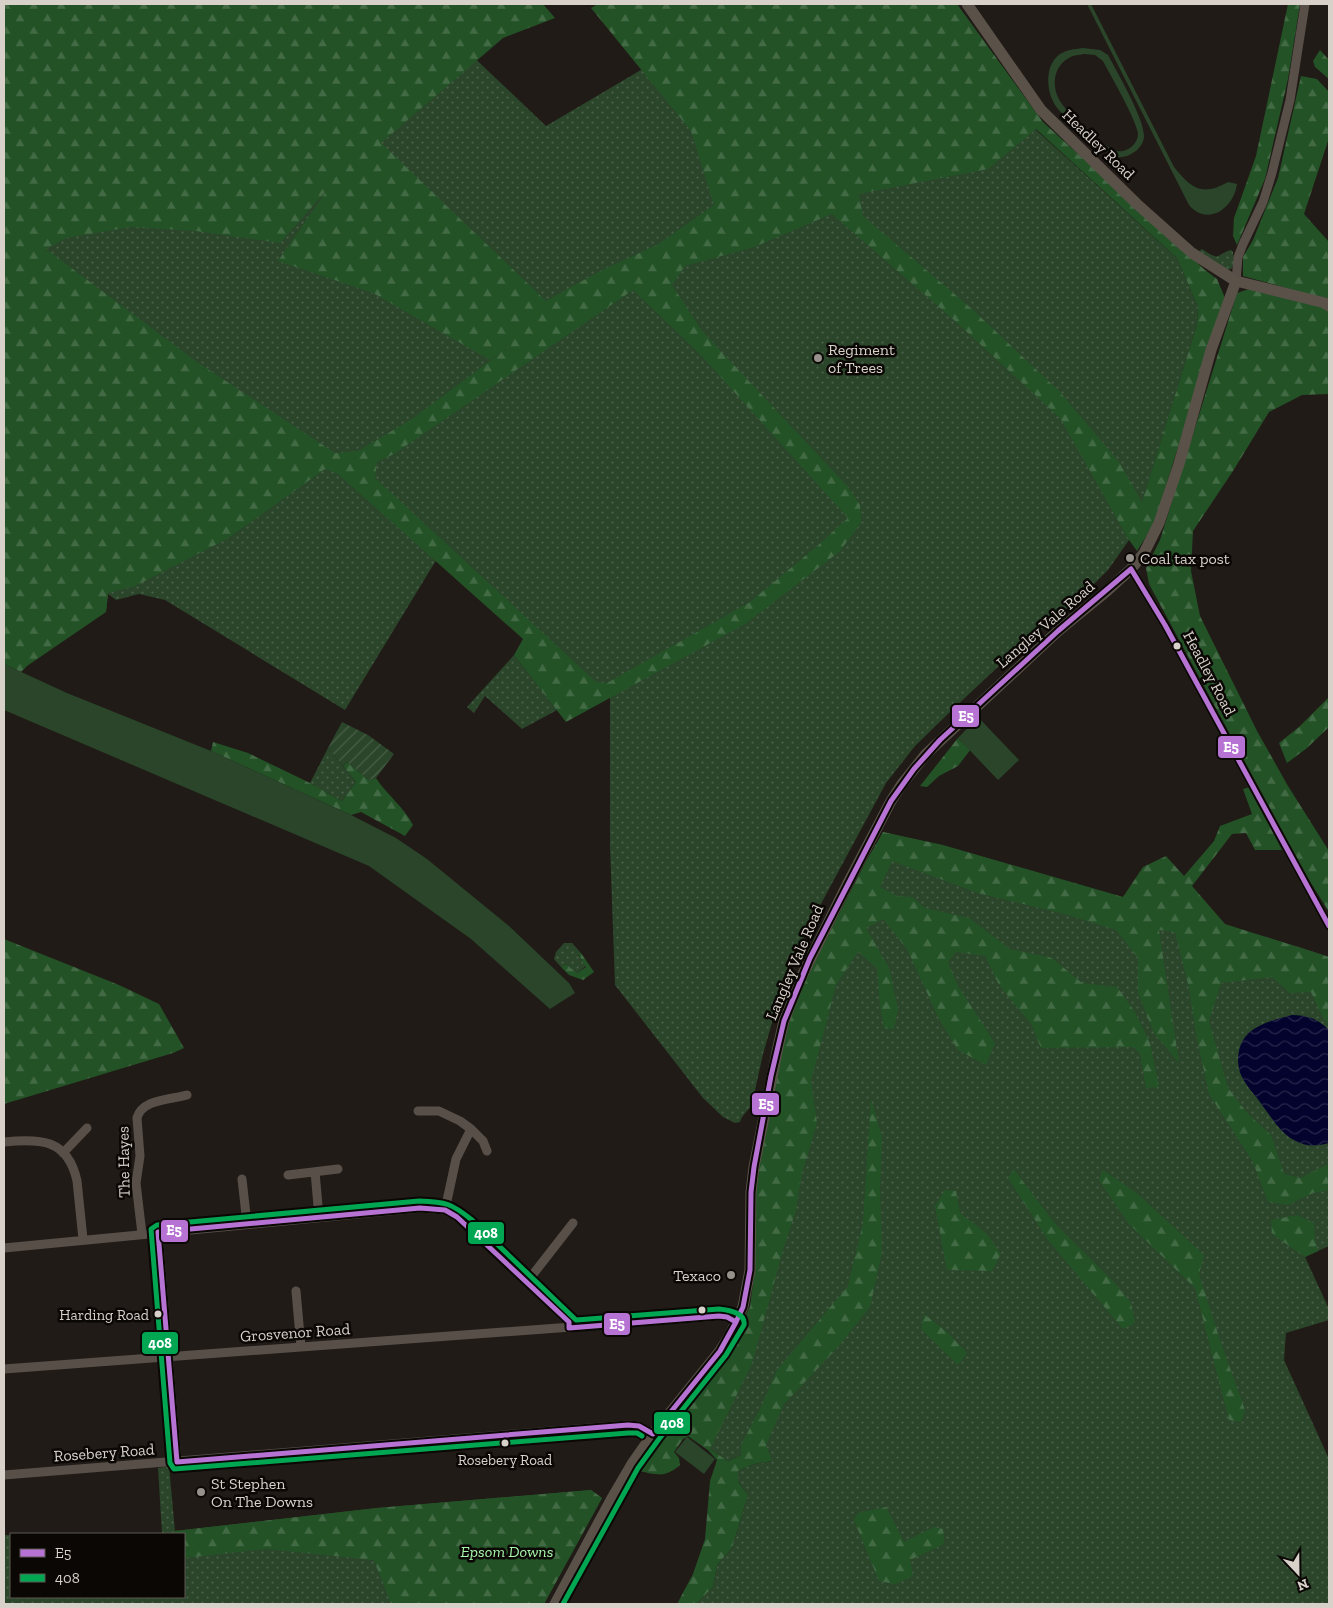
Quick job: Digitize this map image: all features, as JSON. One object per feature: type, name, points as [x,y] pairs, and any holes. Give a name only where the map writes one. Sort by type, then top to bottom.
[{"type":"street","name":"Headley Road","points":[[967,4],[1041,110],[1137,204],[1192,253],[1236,281],[1325,303],[1329,306]]},
{"type":"street","points":[[1236,281],[1238,258],[1272,174],[1290,100],[1305,4]]},
{"type":"street","name":"Langley Vale Road","points":[[556,1604],[632,1464],[653,1434],[720,1350],[737,1322],[745,1302],[749,1276],[754,1167],[784,1021],[799,982],[848,881],[891,801],[926,754],[1058,631],[1131,569],[1144,553],[1160,523],[1179,464],[1211,350],[1236,281]]},
{"type":"street","name":"Headley Road","points":[[1131,569],[1165,626],[1329,926]]},
{"type":"street","name":"The Hayes","points":[[142,1234],[136,1183],[140,1156],[136,1118],[140,1109],[153,1103],[187,1095]]},
{"type":"street","points":[[418,1111],[439,1111],[460,1122],[471,1129],[483,1141],[488,1151]]},
{"type":"street","points":[[63,1152],[88,1128]]},
{"type":"street","points":[[445,1210],[456,1159],[471,1129]]},
{"type":"street","points":[[4,1142],[38,1140],[55,1146],[63,1152],[76,1174],[84,1240]]},
{"type":"street","points":[[288,1175],[338,1169]]},
{"type":"street","points":[[315,1172],[319,1217]]},
{"type":"street","points":[[242,1179],[247,1224]]},
{"type":"street","points":[[4,1248],[420,1208],[445,1210],[467,1225],[528,1282],[569,1322],[570,1328]]},
{"type":"street","points":[[528,1282],[574,1223]]},
{"type":"street","points":[[158,1232],[177,1462]]},
{"type":"street","points":[[296,1291],[301,1347]]},
{"type":"street","name":"Grosvenor Road","points":[[4,1369],[719,1316],[728,1317],[737,1322]]},
{"type":"street","name":"Rosebery Road","points":[[4,1475],[628,1426],[639,1426],[653,1434]]},
{"type":"green space","points":[[4,4],[464,48],[546,126],[690,41],[957,4],[1035,129],[1177,258],[1198,307],[1197,324],[1129,540],[1108,570],[1085,593],[1001,664],[953,709],[915,746],[886,783],[797,951],[782,988],[763,1054],[752,1104],[740,1122],[735,1123],[723,1117],[703,1098],[615,985],[610,846],[610,697],[446,544],[345,710],[165,600],[139,594],[116,600],[108,594],[106,612]]},
{"type":"green space","points":[[4,4],[543,4],[555,18],[503,38],[381,143],[546,301],[602,270],[657,245],[714,205],[691,131],[591,8],[598,4],[957,4],[1043,122],[1217,279],[1225,298],[1154,524],[1137,551],[1060,418],[955,321],[832,214],[754,247],[685,266],[672,285],[702,331],[848,487],[860,505],[861,523],[839,552],[745,624],[566,722],[514,655],[523,639],[338,474],[325,469],[227,539],[135,586],[108,593],[106,612],[21,672],[4,664]],"holes":[[[1036,129],[1177,258],[1198,307],[1197,324],[1142,502],[1119,462],[1059,391],[972,309],[863,216],[859,194],[988,169]],[[327,190],[278,261],[373,293],[490,360],[514,343],[412,419],[358,451],[335,453],[197,362],[46,249],[66,238],[131,227],[196,231],[280,243]],[[633,290],[699,353],[848,518],[750,602],[607,683],[596,682],[375,478],[377,462],[394,454]]]},
{"type":"green space","points":[[1087,4],[1091,4],[1174,167],[1186,180],[1198,188],[1211,189],[1228,182],[1237,184],[1231,200],[1219,212],[1204,214],[1196,211],[1189,205]]},
{"type":"green space","points":[[1288,4],[1300,4],[1288,79],[1265,179],[1237,245],[1233,236],[1234,218],[1256,156]]},
{"type":"green space","points":[[1083,48],[1100,50],[1108,55],[1140,118],[1143,128],[1143,141],[1138,149],[1129,155],[1123,157],[1113,156],[1097,146],[1058,109],[1050,95],[1048,78],[1052,63],[1057,56],[1064,52]],"holes":[[[1076,55],[1095,55],[1103,61],[1137,128],[1138,138],[1131,147],[1124,151],[1117,151],[1101,141],[1067,111],[1056,92],[1056,73],[1063,62]]]},
{"type":"green space","points":[[1320,50],[1329,60],[1329,79],[1315,67],[1313,61]]},
{"type":"green space","points":[[1301,76],[1317,79],[1329,92],[1329,138],[1304,214],[1329,242],[1329,300],[1243,276],[1243,257],[1253,240],[1278,178]]},
{"type":"green space","points":[[1202,249],[1215,256],[1231,250],[1233,252],[1234,265],[1231,269],[1225,270],[1199,251]]},
{"type":"green space","points":[[1249,289],[1322,307],[1329,311],[1329,394],[1302,395],[1269,412],[1193,531],[1191,571],[1200,616],[1257,731],[1288,786],[1329,851],[1329,912],[1306,875],[1149,584],[1146,568],[1160,540],[1237,293]]},
{"type":"green space","points":[[514,655],[557,710],[522,729],[485,696],[474,713],[467,707]]},
{"type":"green space","points":[[4,664],[67,693],[211,751],[351,815],[396,838],[427,859],[509,926],[569,983],[575,993],[550,1009],[471,939],[369,866],[4,710]]},
{"type":"green space","points":[[1329,697],[1329,727],[1307,748],[1287,763],[1279,743],[1299,727]]},
{"type":"green space","points":[[978,717],[1019,760],[998,780],[958,738]]},
{"type":"green space","points":[[342,722],[368,735],[394,754],[376,778],[369,780],[347,762],[343,766],[328,748]]},
{"type":"green space","points":[[958,738],[970,750],[958,766],[939,776],[927,787],[920,786]]},
{"type":"green space","points":[[213,742],[248,753],[342,801],[356,782],[343,766],[347,762],[369,780],[376,778],[405,812],[413,825],[405,836],[361,812],[351,815],[211,751]]},
{"type":"green space","points":[[328,748],[356,782],[342,801],[310,783]]},
{"type":"green space","points":[[1250,787],[1282,850],[1255,850],[1246,833],[1232,834],[1192,886],[1225,924],[1329,957],[1329,1025],[1323,1018],[1311,992],[1290,993],[1272,977],[1221,983],[1209,1021],[1228,1088],[1248,1114],[1271,1135],[1284,1174],[1300,1178],[1329,1164],[1329,1190],[1313,1193],[1288,1205],[1268,1202],[1253,1162],[1209,1094],[1196,1034],[1189,988],[1175,932],[1159,930],[1179,1063],[1154,1033],[1138,993],[1138,958],[1116,930],[1068,915],[978,893],[892,861],[880,887],[897,896],[912,897],[925,908],[969,918],[1010,949],[1052,958],[1082,983],[1117,987],[1135,1012],[1150,1043],[1159,1087],[1146,1088],[1140,1053],[1133,1047],[1041,1048],[1031,1024],[999,985],[985,956],[956,952],[948,962],[958,986],[995,1043],[986,1065],[958,1050],[939,1019],[907,949],[883,919],[866,928],[889,968],[898,1009],[894,1029],[884,1028],[877,968],[858,952],[836,985],[811,1081],[817,1123],[802,1173],[796,1210],[783,1250],[752,1364],[710,1449],[728,1461],[741,1455],[741,1445],[760,1409],[777,1370],[848,1286],[863,1223],[871,1099],[882,1137],[880,1190],[882,1252],[870,1307],[837,1348],[784,1404],[766,1445],[772,1461],[754,1464],[738,1471],[738,1482],[748,1495],[732,1548],[717,1565],[713,1587],[696,1604],[677,1604],[693,1574],[705,1539],[710,1481],[717,1460],[708,1450],[688,1436],[683,1439],[674,1452],[679,1458],[680,1465],[675,1469],[665,1474],[651,1474],[639,1471],[646,1454],[663,1429],[729,1349],[750,1307],[755,1271],[755,1202],[763,1136],[777,1069],[796,998],[865,863],[883,832],[943,845],[1123,897],[1143,867],[1166,856],[1184,876],[1214,841],[1220,826],[1252,814],[1243,789]]},
{"type":"green space","points":[[883,832],[1004,863],[1253,933],[1329,957],[1329,1246],[1305,1257],[1329,1309],[1329,1320],[1286,1333],[1284,1360],[1329,1459],[1329,1604],[696,1604],[713,1587],[717,1565],[732,1548],[748,1495],[738,1482],[738,1471],[754,1464],[772,1461],[741,1455],[728,1461],[688,1436],[683,1439],[698,1388],[729,1349],[750,1307],[755,1271],[755,1202]]},
{"type":"green space","points":[[4,939],[119,985],[159,1004],[184,1048],[173,1053],[4,1104]]},
{"type":"green space","points":[[564,943],[572,943],[581,953],[578,955],[586,966],[577,973],[566,964],[561,967],[554,959],[556,952]]},
{"type":"green space","points":[[581,953],[594,972],[583,980],[569,975],[561,967],[566,964],[577,973],[586,967],[578,954]]},
{"type":"green space","points":[[1014,1170],[1057,1226],[1112,1280],[1131,1303],[1135,1323],[1123,1329],[1048,1240],[1008,1178]]},
{"type":"green space","points":[[1103,1170],[1138,1194],[1204,1255],[1199,1274],[1245,1410],[1241,1422],[1229,1420],[1195,1288],[1128,1223],[1099,1180]]},
{"type":"green space","points":[[945,1190],[956,1191],[960,1213],[987,1234],[1001,1254],[992,1271],[947,1270],[935,1206]]},
{"type":"green space","points":[[1297,1215],[1314,1223],[1318,1251],[1305,1257],[1272,1234],[1271,1220]]},
{"type":"green space","points":[[924,1314],[948,1333],[967,1353],[958,1365],[921,1329]]},
{"type":"green space","points":[[687,1437],[715,1459],[704,1474],[675,1452]]},
{"type":"green space","name":"Epsom Downs","points":[[169,1466],[175,1531],[377,1508],[591,1490],[602,1498],[544,1604],[4,1604],[4,1535],[10,1535],[10,1598],[185,1598],[185,1533],[162,1533],[158,1468]]},
{"type":"green space","name":"Epsom Downs","points":[[591,1490],[602,1498],[544,1604],[391,1604],[374,1560],[266,1549],[185,1558],[185,1533],[175,1533],[174,1531],[377,1508]]},
{"type":"green space","points":[[886,1507],[904,1542],[934,1527],[943,1529],[944,1544],[910,1560],[913,1576],[895,1584],[879,1581],[854,1520],[858,1513]]},
{"type":"water","points":[[1292,1015],[1312,1018],[1329,1030],[1329,1143],[1308,1145],[1296,1141],[1286,1134],[1249,1088],[1240,1071],[1239,1051],[1246,1036],[1252,1030],[1267,1022]]},
{"type":"transit line","name":"E5","points":[[1131,569],[1165,625],[1329,926]]},
{"type":"transit line","name":"E5","points":[[736,1322],[743,1307],[750,1270],[751,1192],[754,1167],[771,1076],[784,1021],[810,958],[891,801],[914,769],[940,740],[1058,631],[1131,569]]},
{"type":"transit line","name":"408","points":[[563,1604],[638,1468],[726,1355],[744,1325],[740,1315],[732,1311],[719,1309],[576,1320],[472,1220],[448,1204],[436,1202],[419,1201],[157,1225],[151,1229],[170,1463],[174,1469],[628,1433],[637,1433],[642,1436]]},
{"type":"transit line","name":"E5","points":[[420,1208],[445,1210],[457,1217],[569,1322],[569,1328],[719,1316],[727,1317],[736,1322],[720,1351],[653,1434],[639,1426],[628,1425],[177,1462],[158,1232],[420,1208]]},
{"type":"place","name":"Regiment of Trees","points":[[818,358]]},
{"type":"place","name":"Coal tax post","points":[[1130,558]]},
{"type":"place","name":"Texaco","points":[[731,1275]]},
{"type":"place","name":"Harding Road","points":[[158,1314]]},
{"type":"place","name":"Rosebery Road","points":[[505,1443]]},
{"type":"place","name":"St Stephen On The Downs","points":[[201,1492]]}]
